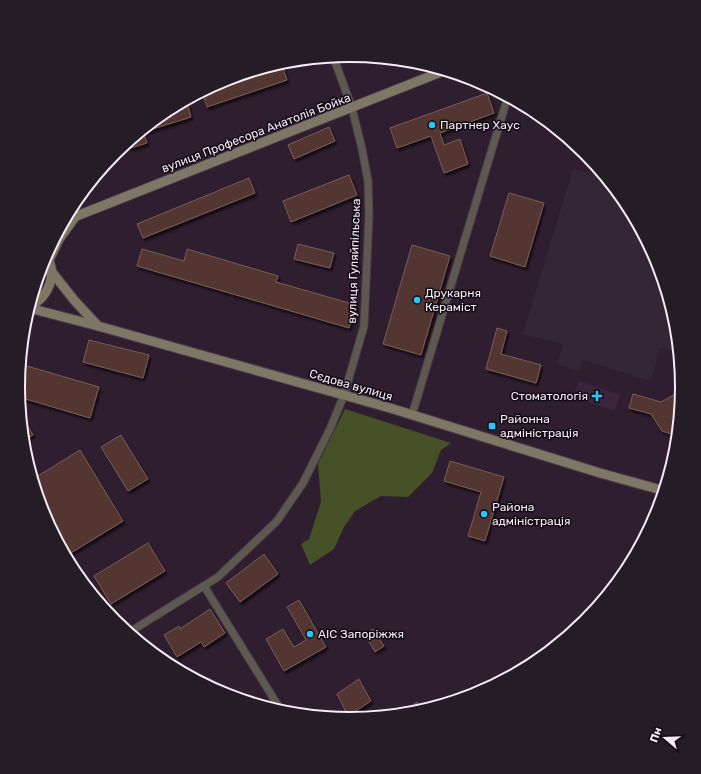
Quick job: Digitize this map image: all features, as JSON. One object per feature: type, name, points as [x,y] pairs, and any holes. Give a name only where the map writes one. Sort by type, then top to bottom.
[{"type":"street","name":"вулиця Гуляйпільська","points":[[133,629],[218,577],[277,521],[303,483],[330,429],[344,395],[364,326],[369,215],[368,181],[362,148],[352,108],[335,62]]},
{"type":"street","name":"вулиця Професора Анатолія Бойка","points":[[75,217],[437,74]]},
{"type":"street","points":[[412,415],[506,101]]},
{"type":"street","points":[[67,229],[75,217]]},
{"type":"street","points":[[49,264],[51,271],[74,300],[98,326]]},
{"type":"street","points":[[36,304],[46,294],[50,283],[51,271]]},
{"type":"street","name":"Сєдова вулиця","points":[[34,309],[344,395],[600,473],[660,490]]},
{"type":"street","points":[[204,586],[277,704]]},
{"type":"shaded area","points":[[573,169],[598,176],[621,206],[651,262],[665,303],[670,323],[674,351],[660,347],[651,381],[584,360],[579,372],[557,364],[563,344],[523,334]]},
{"type":"shaded area","name":"Стоматологія","points":[[579,381],[620,395],[615,411],[573,397]]},
{"type":"green space","points":[[345,409],[451,443],[441,450],[432,473],[408,497],[381,496],[355,511],[344,527],[334,549],[310,565],[301,544],[309,539],[321,502],[318,464]]},
{"type":"building","points":[[283,69],[287,80],[207,107],[204,97],[207,95],[246,79]]},
{"type":"building","points":[[487,93],[494,113],[440,133],[444,145],[460,139],[468,164],[444,173],[431,136],[397,148],[390,128]]},
{"type":"building","points":[[188,105],[191,117],[152,129]]},
{"type":"building","points":[[329,127],[335,141],[294,159],[288,145]]},
{"type":"building","points":[[144,135],[147,143],[131,147]]},
{"type":"building","points":[[349,175],[357,195],[291,222],[283,201]]},
{"type":"building","points":[[249,178],[255,193],[143,238],[137,224]]},
{"type":"building","points":[[509,193],[544,203],[525,267],[490,256]]},
{"type":"building","points":[[298,244],[334,253],[330,268],[294,259]]},
{"type":"building","name":"Друкарня Кераміст","points":[[412,245],[450,256],[421,355],[383,344]]},
{"type":"building","points":[[142,249],[184,261],[187,249],[278,276],[276,282],[356,305],[349,328],[137,266]]},
{"type":"building","points":[[497,328],[507,331],[501,354],[541,365],[536,383],[486,369]]},
{"type":"building","points":[[89,340],[149,355],[143,378],[83,362]]},
{"type":"building","points":[[26,366],[99,387],[90,418],[26,399]]},
{"type":"building","points":[[633,394],[661,402],[676,394],[672,434],[662,431],[651,414],[629,408]]},
{"type":"building","points":[[28,426],[33,435],[29,437]]},
{"type":"building","points":[[121,435],[148,479],[128,491],[101,447]]},
{"type":"building","points":[[80,450],[123,521],[71,553],[50,512],[37,476]]},
{"type":"building","name":"Района адміністрація","points":[[450,461],[504,477],[485,541],[468,536],[481,492],[444,481]]},
{"type":"building","points":[[148,543],[165,571],[111,604],[94,576]]},
{"type":"building","points":[[264,554],[278,574],[240,602],[226,583]]},
{"type":"building","name":"АІС Запоріжжя","points":[[299,600],[326,647],[284,671],[266,639],[283,629],[294,647],[306,640],[287,607]]},
{"type":"building","points":[[210,609],[225,633],[204,647],[201,642],[177,657],[164,635],[179,626],[180,629]]},
{"type":"building","points":[[373,629],[384,646],[375,652],[365,635]]},
{"type":"building","points":[[359,679],[371,701],[354,712],[346,712],[337,694]]},
{"type":"building","points":[[417,702],[419,705],[414,706],[411,707]]},
{"type":"place","name":"Партнер Хаус","points":[[432,125]]},
{"type":"place","name":"Друкарня Кераміст","points":[[417,300]]},
{"type":"place","name":"Стоматологія","points":[[597,396]]},
{"type":"place","name":"Районна адміністрація","points":[[492,426]]},
{"type":"place","name":"Района адміністрація","points":[[484,514]]},
{"type":"place","name":"АІС Запоріжжя","points":[[310,634]]}]
